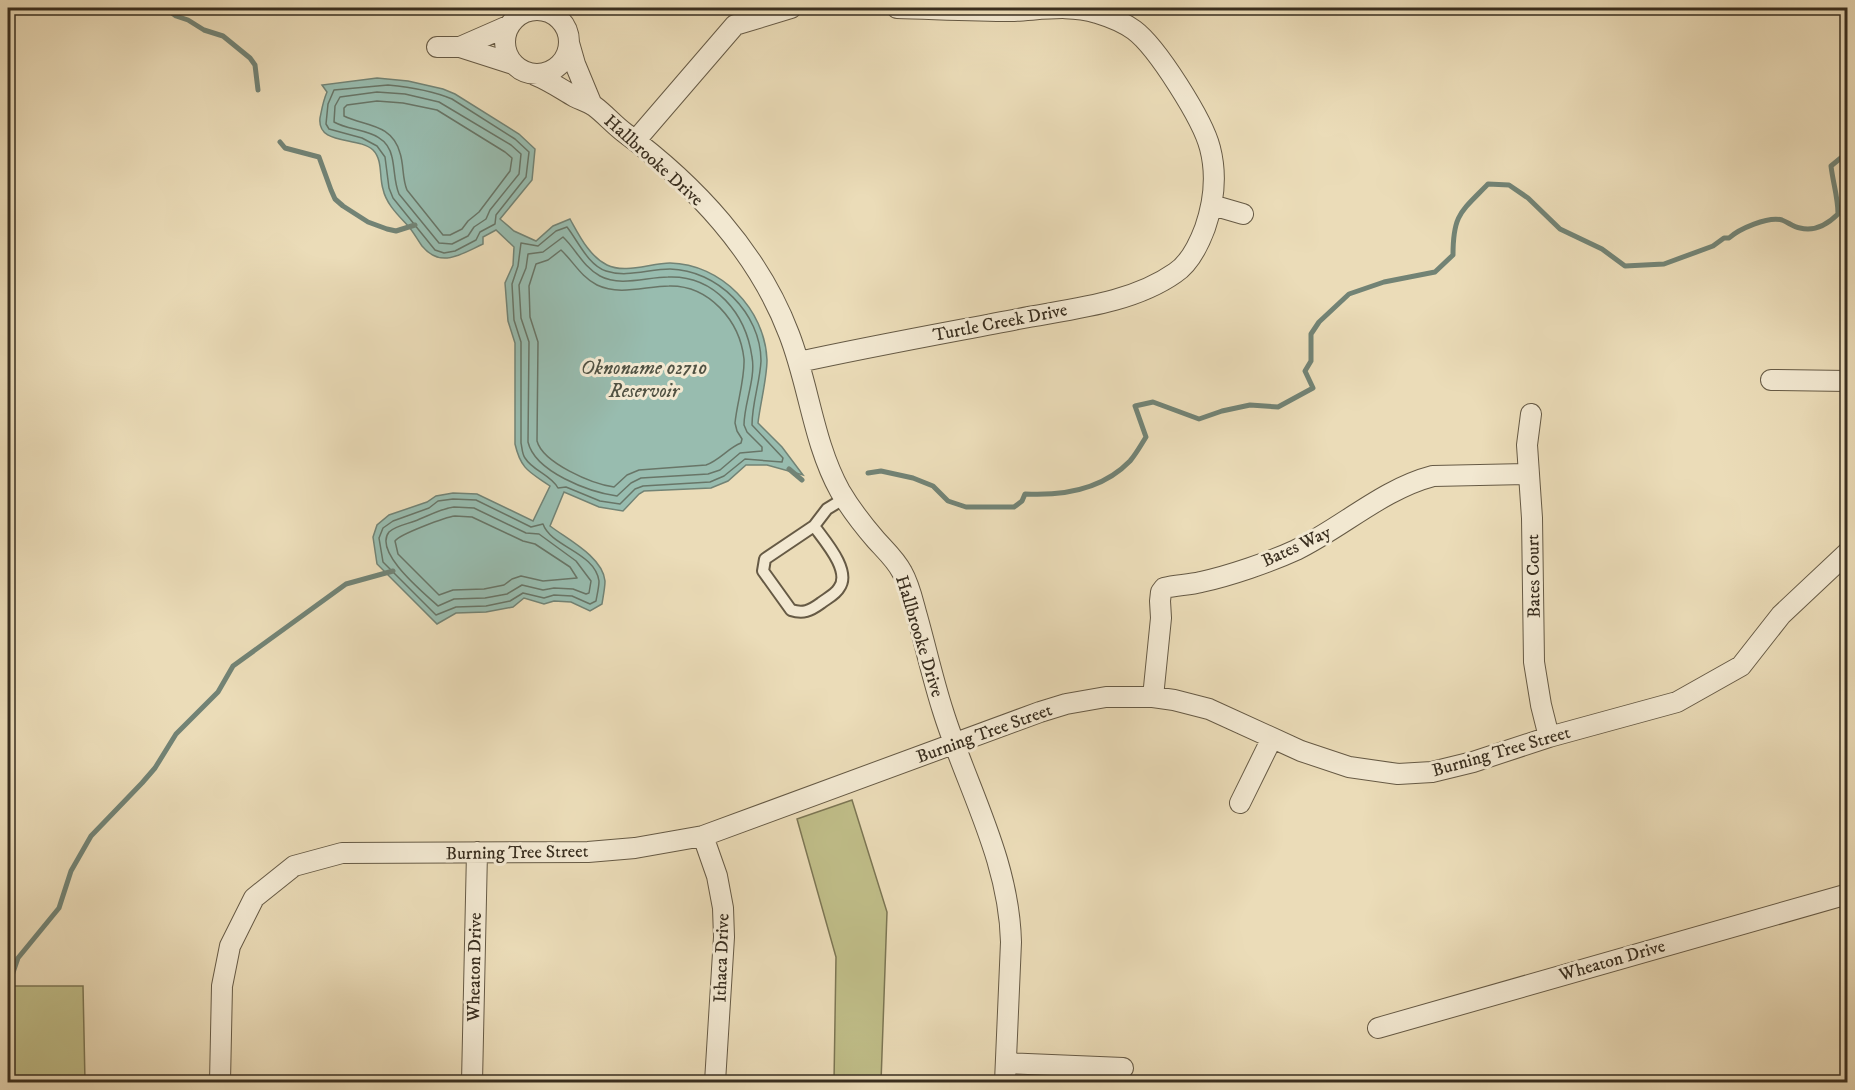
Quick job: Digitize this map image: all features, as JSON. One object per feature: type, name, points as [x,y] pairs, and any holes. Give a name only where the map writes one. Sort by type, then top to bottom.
[{"type":"street","name":"Hallbrooke Drive","points":[[535,75],[554,70],[568,53],[567,8]]},
{"type":"street","points":[[636,140],[735,25],[791,8]]},
{"type":"street","name":"Turtle Creek Drive","points":[[799,362],[1127,296],[1178,272],[1201,238],[1212,205],[1214,171],[1210,147],[1197,118],[1156,52],[1134,30],[1094,12],[1062,8],[1012,11],[897,8]]},
{"type":"street","points":[[513,64],[506,54],[505,36],[508,26],[526,10],[540,10],[554,14],[562,21],[568,36]]},
{"type":"street","points":[[437,47],[460,47],[508,26]]},
{"type":"street","name":"Hallbrooke Drive","points":[[568,36],[575,64],[592,105]]},
{"type":"street","name":"Hallbrooke Drive","points":[[460,47],[513,64],[523,72],[551,81],[592,105],[624,133],[636,140],[682,180],[724,226],[745,252],[776,301],[799,362],[820,446],[853,511],[903,573],[944,713],[998,862],[1009,906],[1011,942],[1005,1083]]},
{"type":"street","points":[[1212,205],[1243,214]]},
{"type":"street","points":[[1771,380],[1848,381]]},
{"type":"street","name":"Bates Court","points":[[1531,414],[1527,445],[1532,518],[1534,662],[1541,705],[1550,737]]},
{"type":"street","name":"Bates Way","points":[[1153,697],[1161,618],[1160,601],[1164,588],[1203,582],[1294,551],[1377,501],[1420,479],[1433,476],[1529,474]]},
{"type":"street","name":"Burning Tree Street","points":[[220,1083],[222,986],[230,946],[254,898],[294,867],[342,853],[588,852],[623,849],[703,836],[1066,704],[1106,697],[1153,697],[1194,704],[1301,751],[1349,767],[1398,774],[1432,772],[1677,702],[1741,666],[1781,615],[1842,555],[1848,552]]},
{"type":"street","points":[[1240,803],[1272,738]]},
{"type":"street","name":"Ithaca Drive","points":[[703,836],[717,876],[723,908],[724,937],[715,1083]]},
{"type":"street","name":"Wheaton Drive","points":[[472,1083],[477,852]]},
{"type":"street","name":"Wheaton Drive","points":[[1378,1028],[1848,894]]},
{"type":"street","points":[[1006,1063],[1123,1068]]},
{"type":"lane","points":[[814,526],[839,563],[842,582],[839,589],[813,609],[802,613],[791,610],[763,571],[765,559],[814,526],[827,509],[845,498]]},
{"type":"shaded area","points":[[852,800],[887,912],[881,1082],[834,1082],[836,957],[797,819]]},
{"type":"shaded area","points":[[8,986],[83,986],[85,1082],[8,1082]]},
{"type":"water","name":"Oknoname 02710 Reservoir","points":[[377,78],[408,81],[455,94],[519,134],[535,149],[532,180],[500,219],[514,231],[536,241],[553,226],[570,219],[590,251],[607,265],[630,268],[663,263],[689,265],[706,271],[737,293],[749,307],[758,323],[764,341],[767,367],[758,423],[782,447],[803,475],[767,465],[746,465],[728,481],[711,488],[644,491],[623,511],[599,507],[564,492],[550,526],[583,549],[598,564],[605,581],[602,604],[590,611],[571,602],[554,601],[544,604],[524,598],[513,607],[486,612],[456,613],[437,624],[377,564],[373,537],[377,525],[389,515],[427,502],[436,496],[453,493],[477,494],[533,521],[550,486],[523,465],[515,444],[515,343],[508,321],[505,283],[513,265],[514,247],[496,230],[483,237],[483,244],[459,255],[444,258],[429,253],[387,200],[378,159],[373,150],[358,143],[331,137],[321,127],[320,118],[327,92],[322,85]]},
{"type":"waterway","points":[[165,8],[204,30],[223,36],[250,58],[255,65],[258,90]]},
{"type":"waterway","points":[[280,142],[285,148],[319,157],[335,199],[368,222],[396,231],[415,225]]},
{"type":"waterway","points":[[868,473],[881,471],[913,478],[933,486],[948,501],[966,507],[1014,507],[1022,501],[1025,494],[1054,494],[1094,485],[1107,479],[1130,461],[1146,437],[1135,406],[1153,402],[1199,419],[1250,405],[1278,407],[1313,388],[1305,371],[1311,361],[1311,334],[1319,322],[1349,294],[1384,282],[1435,272],[1453,255],[1453,241],[1460,215],[1488,184],[1509,185],[1528,198],[1560,229],[1602,249],[1625,266],[1664,264],[1713,246],[1746,227],[1769,220],[1782,220],[1795,227],[1806,229],[1826,224],[1838,214],[1831,166],[1848,152]]},
{"type":"waterway","points":[[789,469],[802,480]]},
{"type":"waterway","points":[[8,987],[18,958],[59,908],[71,871],[91,836],[155,768],[176,734],[218,692],[233,666],[346,584],[393,571]]}]
